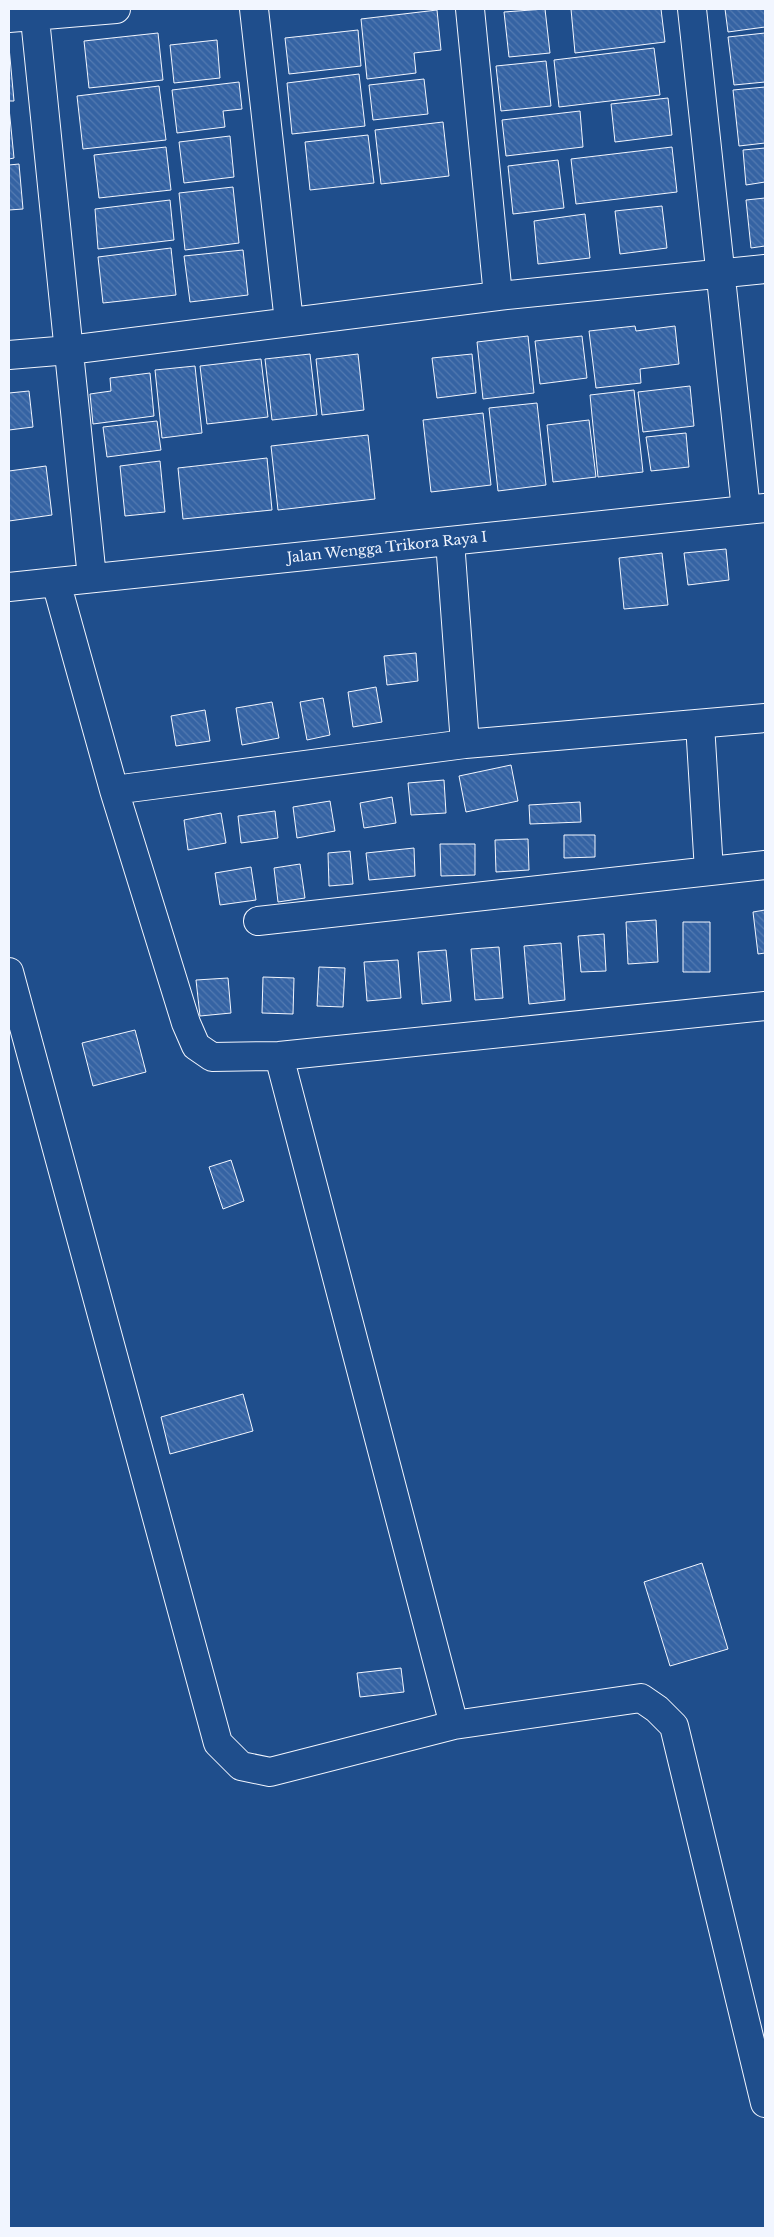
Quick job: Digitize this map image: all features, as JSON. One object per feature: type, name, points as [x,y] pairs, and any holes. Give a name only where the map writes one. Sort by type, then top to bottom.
[{"type":"street","points":[[92,578],[69,350],[26,14],[116,9]]},
{"type":"street","points":[[254,9],[289,322]]},
{"type":"street","points":[[470,9],[498,296]]},
{"type":"street","points":[[692,9],[720,273],[756,509]]},
{"type":"street","points":[[9,355],[69,350],[498,296],[765,269]]},
{"type":"street","name":"Jalan Wengga Trikora Raya I","points":[[9,587],[756,509]]},
{"type":"street","points":[[450,541],[465,744]]},
{"type":"street","points":[[56,582],[114,790],[183,1014],[196,1046],[212,1058],[279,1056],[765,1006]]},
{"type":"street","points":[[114,790],[465,744],[765,718]]},
{"type":"street","points":[[700,724],[709,871]]},
{"type":"street","points":[[258,921],[765,865]]},
{"type":"street","points":[[9,972],[218,1744],[241,1766],[270,1772],[454,1725],[641,1698],[657,1709],[674,1726],[765,2103]]},
{"type":"street","points":[[279,1056],[454,1725]]},
{"type":"building","points":[[545,9],[550,53],[509,57],[504,12]]},
{"type":"building","points":[[571,9],[661,9],[665,42],[575,53]]},
{"type":"building","points":[[725,9],[765,9],[765,27],[728,32]]},
{"type":"building","points":[[437,10],[441,50],[414,53],[416,73],[367,79],[361,19]]},
{"type":"building","points":[[358,30],[361,66],[289,74],[285,38]]},
{"type":"building","points":[[158,33],[163,80],[89,88],[84,41]]},
{"type":"building","points":[[765,33],[765,82],[734,85],[728,37]]},
{"type":"building","points":[[217,40],[220,78],[174,83],[170,45]]},
{"type":"building","points":[[9,47],[14,101],[9,101]]},
{"type":"building","points":[[654,48],[660,95],[559,107],[554,60]]},
{"type":"building","points":[[546,61],[551,106],[501,111],[496,66]]},
{"type":"building","points":[[359,74],[365,126],[292,134],[287,83]]},
{"type":"building","points":[[424,79],[428,114],[373,120],[369,85]]},
{"type":"building","points":[[239,82],[242,109],[223,111],[225,127],[177,133],[172,90]]},
{"type":"building","points":[[159,86],[166,140],[83,149],[77,96]]},
{"type":"building","points":[[765,87],[765,143],[739,146],[733,90]]},
{"type":"building","points":[[668,98],[672,135],[615,142],[611,104]]},
{"type":"building","points":[[9,108],[14,158],[9,159]]},
{"type":"building","points":[[580,111],[583,147],[506,156],[502,120]]},
{"type":"building","points":[[443,122],[449,176],[381,184],[375,130]]},
{"type":"building","points":[[368,135],[374,183],[310,190],[305,142]]},
{"type":"building","points":[[230,136],[234,177],[184,183],[179,142]]},
{"type":"building","points":[[166,147],[171,190],[99,198],[94,155]]},
{"type":"building","points":[[672,147],[677,192],[576,204],[571,159]]},
{"type":"building","points":[[765,148],[765,182],[746,185],[743,150]]},
{"type":"building","points":[[558,160],[564,208],[513,214],[508,166]]},
{"type":"building","points":[[19,164],[23,209],[9,210],[9,165]]},
{"type":"building","points":[[233,187],[239,243],[185,250],[179,193]]},
{"type":"building","points":[[765,198],[765,246],[751,248],[746,200]]},
{"type":"building","points":[[170,200],[174,240],[98,249],[95,209]]},
{"type":"building","points":[[662,206],[667,248],[620,254],[615,211]]},
{"type":"building","points":[[585,214],[590,258],[538,264],[534,221]]},
{"type":"building","points":[[171,248],[176,295],[103,303],[98,257]]},
{"type":"building","points":[[243,250],[248,295],[190,302],[184,256]]},
{"type":"building","points":[[635,326],[636,331],[675,326],[679,364],[640,369],[641,383],[596,388],[589,331]]},
{"type":"building","points":[[528,336],[534,393],[483,399],[477,342]]},
{"type":"building","points":[[582,336],[587,378],[540,384],[535,341]]},
{"type":"building","points":[[310,354],[317,415],[272,420],[265,359]]},
{"type":"building","points":[[358,354],[364,410],[322,415],[316,359]]},
{"type":"building","points":[[472,354],[476,393],[437,398],[432,358]]},
{"type":"building","points":[[261,359],[268,417],[207,424],[200,366]]},
{"type":"building","points":[[195,366],[202,433],[162,438],[155,370]]},
{"type":"building","points":[[150,373],[154,416],[93,424],[90,394],[111,391],[110,378]]},
{"type":"building","points":[[690,386],[694,426],[643,432],[638,392]]},
{"type":"building","points":[[634,390],[643,472],[598,477],[590,395]]},
{"type":"building","points":[[29,391],[33,427],[9,430],[9,393]]},
{"type":"building","points":[[537,403],[546,485],[498,491],[489,408]]},
{"type":"building","points":[[483,413],[491,485],[431,492],[423,420]]},
{"type":"building","points":[[589,420],[596,477],[553,482],[547,425]]},
{"type":"building","points":[[157,421],[161,450],[107,457],[103,427]]},
{"type":"building","points":[[686,433],[689,467],[651,471],[646,437]]},
{"type":"building","points":[[368,435],[375,499],[278,510],[271,446]]},
{"type":"building","points":[[267,458],[272,510],[183,519],[178,468]]},
{"type":"building","points":[[160,461],[165,512],[125,516],[120,466]]},
{"type":"building","points":[[46,466],[52,515],[9,521],[9,471]]},
{"type":"building","points":[[726,549],[729,580],[688,585],[684,553]]},
{"type":"building","points":[[662,553],[668,605],[624,609],[619,558]]},
{"type":"building","points":[[416,653],[418,681],[387,685],[384,656]]},
{"type":"building","points":[[376,687],[382,722],[353,727],[348,692]]},
{"type":"building","points":[[323,698],[330,735],[307,740],[300,702]]},
{"type":"building","points":[[272,702],[279,738],[242,745],[236,708]]},
{"type":"building","points":[[205,710],[210,741],[176,746],[171,716]]},
{"type":"building","points":[[511,765],[518,801],[466,812],[459,776]]},
{"type":"building","points":[[444,780],[446,813],[411,815],[408,783]]},
{"type":"building","points":[[392,797],[396,823],[364,828],[360,803]]},
{"type":"building","points":[[330,801],[335,831],[297,838],[293,807]]},
{"type":"building","points":[[580,802],[581,822],[530,824],[529,805]]},
{"type":"building","points":[[275,811],[278,838],[241,843],[238,816]]},
{"type":"building","points":[[221,813],[226,843],[188,850],[184,820]]},
{"type":"building","points":[[564,835],[595,835],[595,857],[564,858]]},
{"type":"building","points":[[528,839],[529,870],[496,872],[495,840]]},
{"type":"building","points":[[440,844],[475,844],[475,875],[441,876]]},
{"type":"building","points":[[414,848],[415,876],[369,880],[366,853]]},
{"type":"building","points":[[350,851],[353,884],[329,886],[328,853]]},
{"type":"building","points":[[300,864],[305,898],[278,902],[274,868]]},
{"type":"building","points":[[251,867],[256,900],[220,905],[215,873]]},
{"type":"building","points":[[765,910],[765,953],[758,954],[753,912]]},
{"type":"building","points":[[656,920],[658,962],[628,964],[626,922]]},
{"type":"building","points":[[683,922],[710,922],[710,972],[683,972]]},
{"type":"building","points":[[604,934],[606,971],[581,972],[578,936]]},
{"type":"building","points":[[561,943],[565,1000],[529,1004],[524,946]]},
{"type":"building","points":[[499,947],[503,998],[475,1000],[471,949]]},
{"type":"building","points":[[446,950],[451,1001],[422,1004],[418,952]]},
{"type":"building","points":[[398,960],[401,998],[367,1001],[364,962]]},
{"type":"building","points":[[319,967],[345,968],[343,1007],[317,1006]]},
{"type":"building","points":[[263,977],[294,978],[293,1014],[262,1013]]},
{"type":"building","points":[[228,978],[231,1013],[200,1016],[196,980]]},
{"type":"building","points":[[135,1030],[146,1072],[93,1086],[82,1043]]},
{"type":"building","points":[[231,1160],[244,1201],[223,1209],[209,1167]]},
{"type":"building","points":[[243,1394],[253,1431],[170,1454],[161,1417]]},
{"type":"building","points":[[702,1563],[728,1649],[670,1666],[644,1582]]},
{"type":"building","points":[[401,1668],[404,1692],[360,1697],[357,1673]]}]
